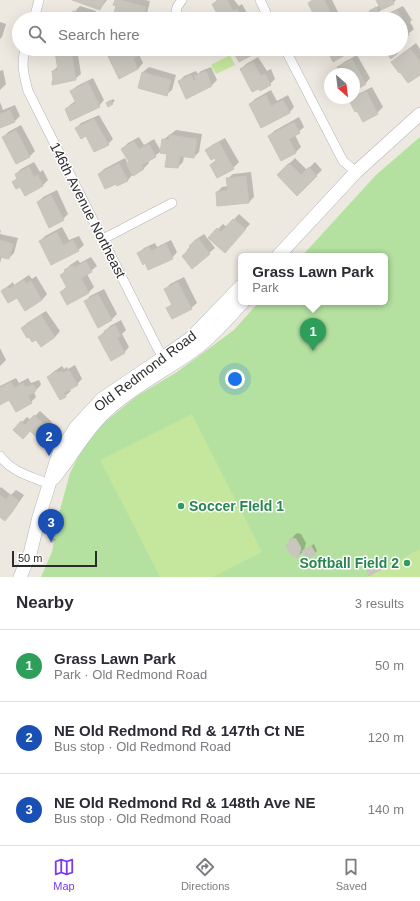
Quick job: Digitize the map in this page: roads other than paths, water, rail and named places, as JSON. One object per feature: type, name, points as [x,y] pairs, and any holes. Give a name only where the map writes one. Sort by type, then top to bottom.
[{"type":"main road","points":[[281,253],[356,172],[420,114]]},
{"type":"main road","name":"Old Redmond Road","points":[[167,362],[238,289]]},
{"type":"main road","name":"Old Redmond Road","points":[[20,576],[30,554],[39,517],[59,453],[76,426],[102,399],[167,362],[199,346],[219,328],[240,305]]},
{"type":"street","points":[[36,12],[39,0]]},
{"type":"street","points":[[176,12],[177,7],[182,0]]},
{"type":"street","points":[[260,0],[266,12]]},
{"type":"street","name":"146th Avenue Northeast","points":[[23,56],[23,73],[28,91],[158,349],[167,362]]},
{"type":"street","points":[[289,56],[343,161],[356,172]]},
{"type":"street","points":[[103,238],[172,203]]},
{"type":"street","points":[[0,456],[18,472],[49,484]]},
{"type":"place","name":"Grass Lawn Park","points":[[313,351]]},
{"type":"place","name":"NE Old Redmond Rd & 147th Ct NE","points":[[49,456]]},
{"type":"place","name":"Soccer FIeld 1","points":[[181,506]]},
{"type":"place","name":"NE Old Redmond Rd & 148th Ave NE","points":[[51,542]]},
{"type":"place","name":"Softball Field 2","points":[[407,563]]}]
